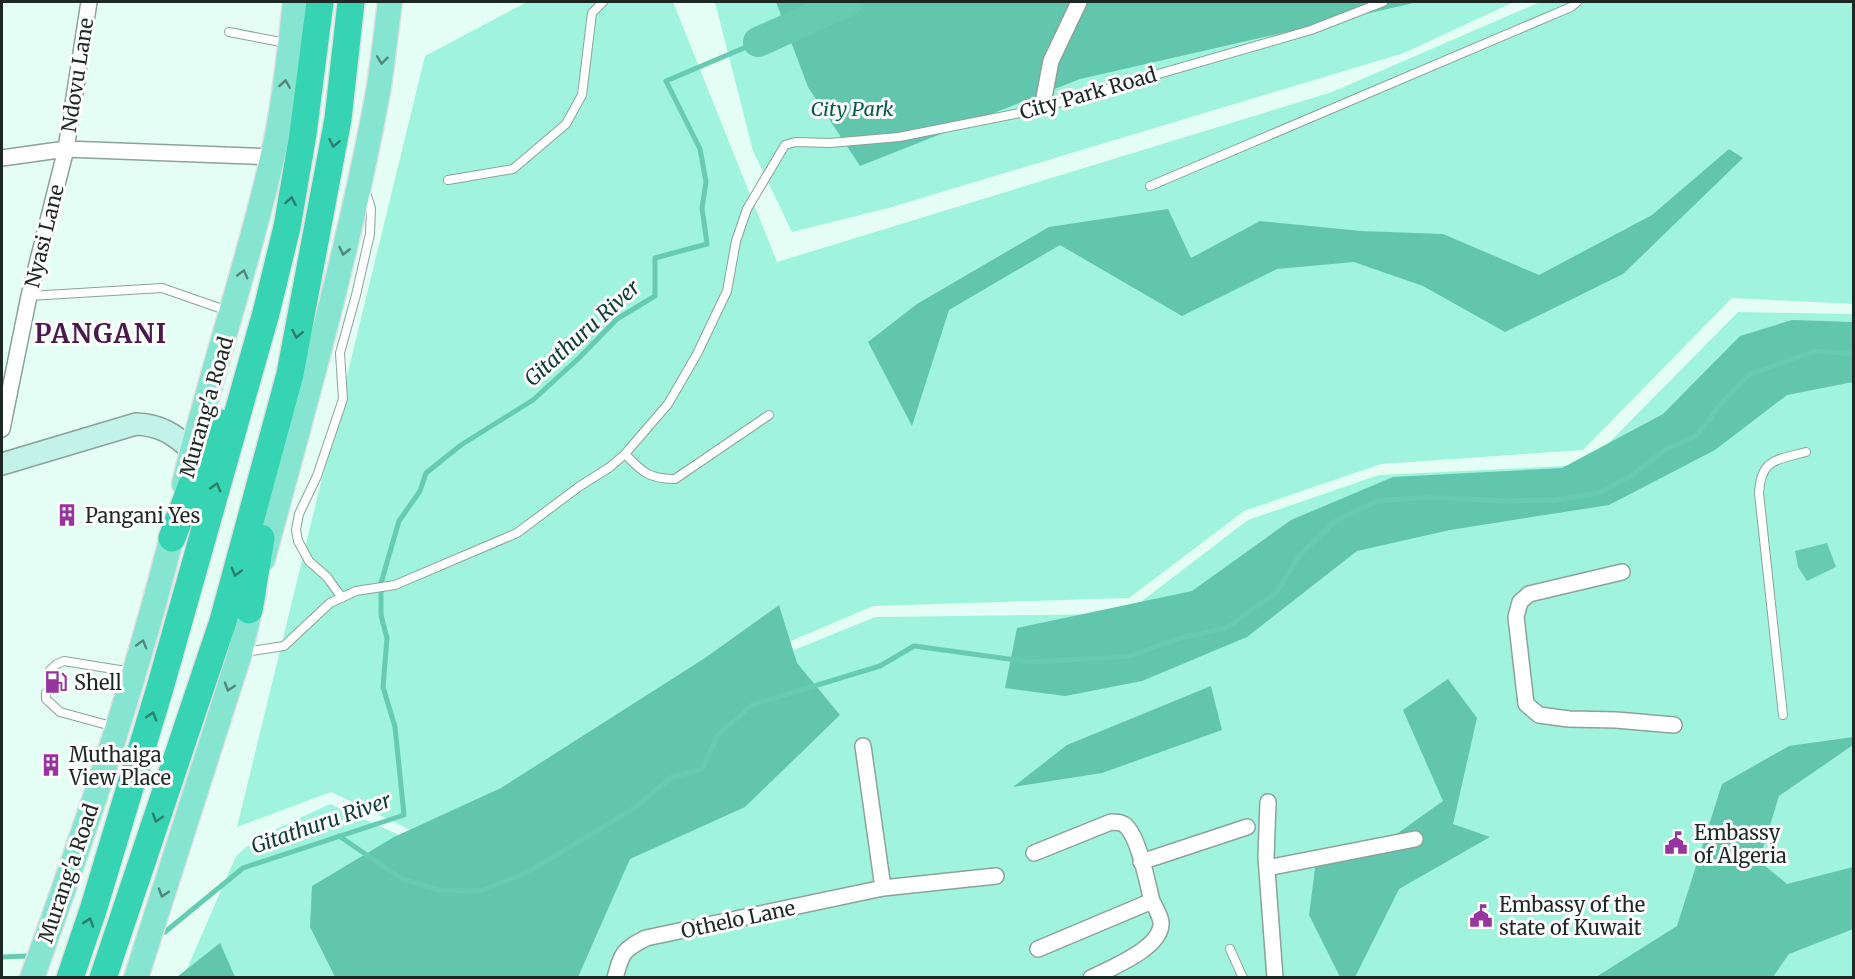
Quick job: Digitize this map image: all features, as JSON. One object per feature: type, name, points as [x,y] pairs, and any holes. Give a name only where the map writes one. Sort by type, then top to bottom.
[{"type":"highway","name":"Murang'a Road","points":[[70,978],[94,907],[160,688],[266,313],[286,227],[303,134],[320,2]]},
{"type":"highway","points":[[249,610],[338,119],[351,2]]},
{"type":"highway","points":[[103,978],[223,621],[290,374]]},
{"type":"highway","points":[[172,538],[196,474],[225,412],[246,380]]},
{"type":"main road","name":"Murang'a Road","points":[[32,978],[61,900],[134,672],[172,538],[192,451],[233,312],[273,156],[295,2]]},
{"type":"main road","points":[[136,978],[240,653],[249,610],[328,320],[378,90],[390,2]]},
{"type":"main road","points":[[2,464],[136,424],[152,425],[163,430],[192,451]]},
{"type":"street","name":"Ndovu Lane","points":[[66,149],[89,2]]},
{"type":"street","points":[[1042,108],[1051,61],[1079,2]]},
{"type":"street","points":[[2,158],[66,149],[273,156]]},
{"type":"street","name":"Nyasi Lane","points":[[2,429],[29,296],[66,149]]},
{"type":"street","points":[[1622,572],[1529,594],[1520,602],[1516,617],[1526,704],[1539,715],[1674,725]]},
{"type":"street","points":[[863,746],[883,888]]},
{"type":"street","points":[[1268,802],[1267,868],[1275,978]]},
{"type":"street","points":[[1034,854],[1111,822],[1120,822],[1133,836],[1152,901],[1161,923],[1159,935],[1148,946],[1091,978]]},
{"type":"street","points":[[1141,862],[1247,827]]},
{"type":"street","points":[[1267,868],[1415,839]]},
{"type":"street","name":"Othelo Lane","points":[[615,978],[620,959],[627,948],[646,938],[883,888],[996,876]]},
{"type":"street","points":[[1038,949],[1152,901]]},
{"type":"lane","points":[[448,180],[513,169],[566,124],[582,95],[592,13],[603,2]]},
{"type":"lane","name":"City Park Road","points":[[625,454],[668,404],[697,354],[727,291],[736,241],[744,217],[784,145],[795,142],[830,143],[899,136],[1042,108],[1311,30],[1383,2]]},
{"type":"lane","points":[[1150,186],[1571,7],[1577,2]]},
{"type":"lane","points":[[229,32],[290,44]]},
{"type":"lane","points":[[342,597],[327,577],[309,561],[298,541],[296,530],[343,399],[340,353],[370,234],[371,208],[361,174]]},
{"type":"lane","points":[[29,296],[162,288],[233,312]]},
{"type":"lane","points":[[240,653],[284,646],[330,603],[342,597],[356,591],[395,585],[517,533],[625,454],[640,470],[657,479],[675,479],[769,415]]},
{"type":"lane","points":[[1784,715],[1759,493],[1760,477],[1773,461],[1806,452]]},
{"type":"lane","points":[[50,670],[64,661],[134,672]]},
{"type":"lane","points":[[46,693],[46,699],[60,712],[117,728]]},
{"type":"lane","points":[[1230,949],[1243,978]]},
{"type":"green space","points":[[527,2],[673,2],[777,262],[1332,92],[1540,2],[1853,2],[1853,304],[1732,298],[1583,450],[1381,464],[1244,511],[1129,598],[873,606],[777,647],[461,854],[331,792],[237,827],[425,56]]},
{"type":"green space","name":"City Park","points":[[715,2],[1514,2],[1404,53],[892,207],[792,232],[753,151]]},
{"type":"green space","points":[[776,2],[1418,2],[1080,79],[860,166],[808,87]]},
{"type":"green space","points":[[1729,149],[1743,158],[1623,274],[1505,332],[1423,286],[1354,262],[1277,269],[1182,316],[1060,245],[949,310],[912,426],[868,342],[917,304],[1049,227],[1168,209],[1191,258],[1260,221],[1361,231],[1443,234],[1539,275],[1652,215]]},
{"type":"green space","points":[[1738,312],[1853,314],[1853,977],[183,978],[236,856],[257,838],[330,804],[464,864],[782,655],[875,617],[1125,614],[1248,520],[1379,475],[1587,465]]},
{"type":"green space","points":[[1792,320],[1853,322],[1853,382],[1787,395],[1715,450],[1609,505],[1450,530],[1357,551],[1247,637],[1142,681],[1065,696],[1005,688],[1017,628],[1192,591],[1291,520],[1393,477],[1562,468],[1663,414],[1740,336]]},
{"type":"green space","points":[[779,605],[797,663],[840,715],[745,807],[630,859],[578,977],[335,977],[310,927],[312,886],[394,837],[501,788],[705,658]]},
{"type":"green space","points":[[1448,679],[1477,718],[1453,824],[1490,837],[1399,889],[1355,977],[1340,977],[1309,915],[1316,861],[1391,838],[1443,801],[1403,710]]},
{"type":"green space","points":[[1211,686],[1222,730],[1102,773],[1013,787],[1067,745]]},
{"type":"green space","points":[[1853,737],[1853,745],[1779,796],[1759,861],[1787,884],[1853,867],[1853,929],[1789,954],[1773,977],[1596,977],[1677,926],[1722,784],[1789,746]]},
{"type":"green space","points":[[220,943],[235,977],[177,977]]},
{"type":"shaded area","points":[[1827,543],[1836,567],[1807,581],[1798,567],[1795,551]]},
{"type":"waterway","points":[[758,42],[847,2]]},
{"type":"waterway","name":"Gitathuru River","points":[[165,932],[243,868],[404,815],[395,727],[383,687],[387,638],[381,615],[381,583],[399,521],[420,491],[426,473],[461,445],[533,400],[617,319],[655,296],[655,258],[707,244],[702,208],[706,182],[700,149],[666,81],[758,42]]},
{"type":"waterway","points":[[339,836],[402,879],[440,890],[481,891],[525,873],[562,852],[634,808],[672,777],[702,769],[718,735],[752,705],[880,666],[914,646],[1030,662],[1102,658],[1130,656],[1180,638],[1226,628],[1276,593],[1300,555],[1334,522],[1377,501],[1429,497],[1504,501],[1556,500],[1600,492],[1634,474],[1666,449],[1696,436],[1748,375],[1815,351],[1854,354]]},
{"type":"waterway","points":[[2,957],[28,956]]},
{"type":"place","name":"Pangani Yes","points":[[67,515]]},
{"type":"place","name":"Shell","points":[[56,682]]},
{"type":"place","name":"Muthaiga View Place","points":[[51,765]]},
{"type":"place","name":"Embassy of Algeria","points":[[1676,843]]},
{"type":"place","name":"Embassy of the state of Kuwait","points":[[1481,916]]},
{"type":"district","name":"PANGANI","points":[[101,333]]}]
